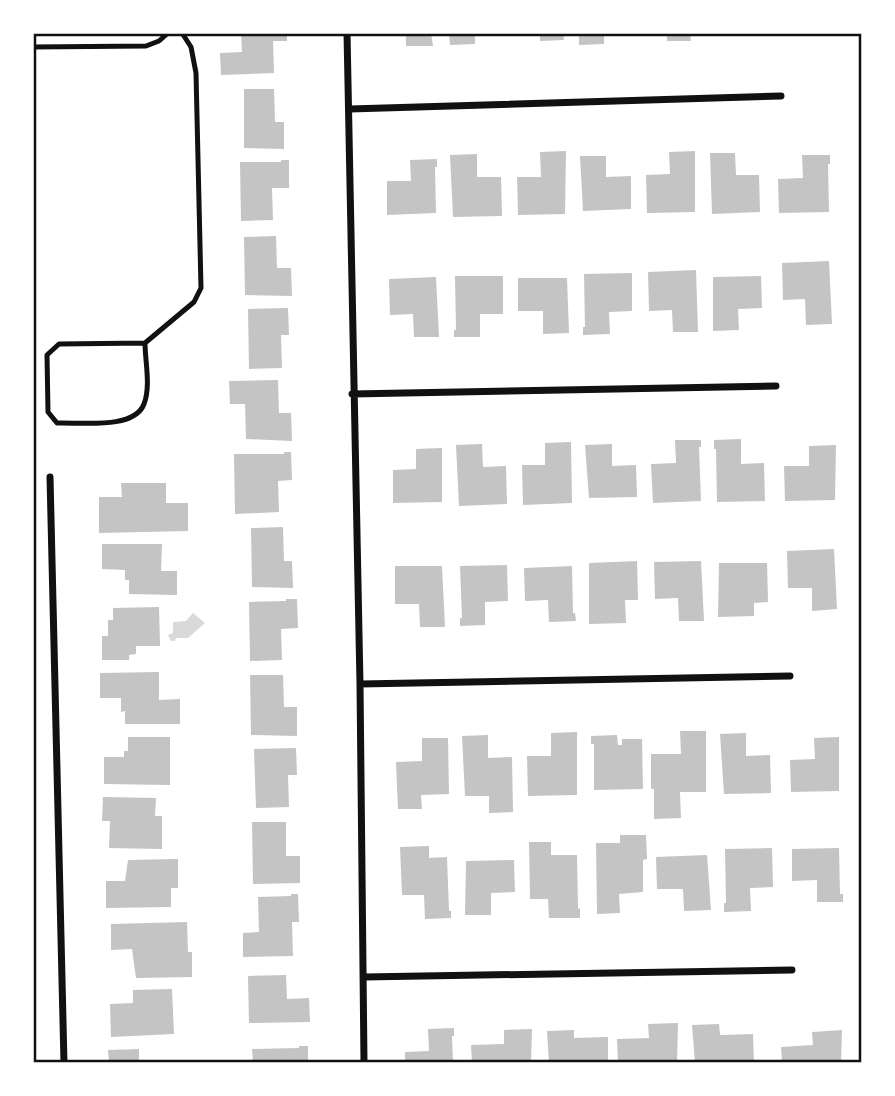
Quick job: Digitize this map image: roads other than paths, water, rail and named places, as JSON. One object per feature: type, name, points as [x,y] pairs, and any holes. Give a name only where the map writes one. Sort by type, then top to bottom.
[{"type":"street","points":[[347,33],[352,394],[360,684],[364,1063]]},
{"type":"street","points":[[350,109],[781,96]]},
{"type":"street","points":[[352,394],[776,386]]},
{"type":"street","points":[[50,477],[64,1063]]},
{"type":"street","points":[[360,684],[789,676]]},
{"type":"street","points":[[364,977],[792,970]]},
{"type":"lane","points":[[33,47],[146,46],[159,41],[168,33]]},
{"type":"lane","points":[[145,343],[146,391],[144,405],[136,416],[124,422],[57,423],[48,412],[47,355],[59,344],[145,343],[194,302],[201,288],[196,73],[191,47],[182,33]]}]
